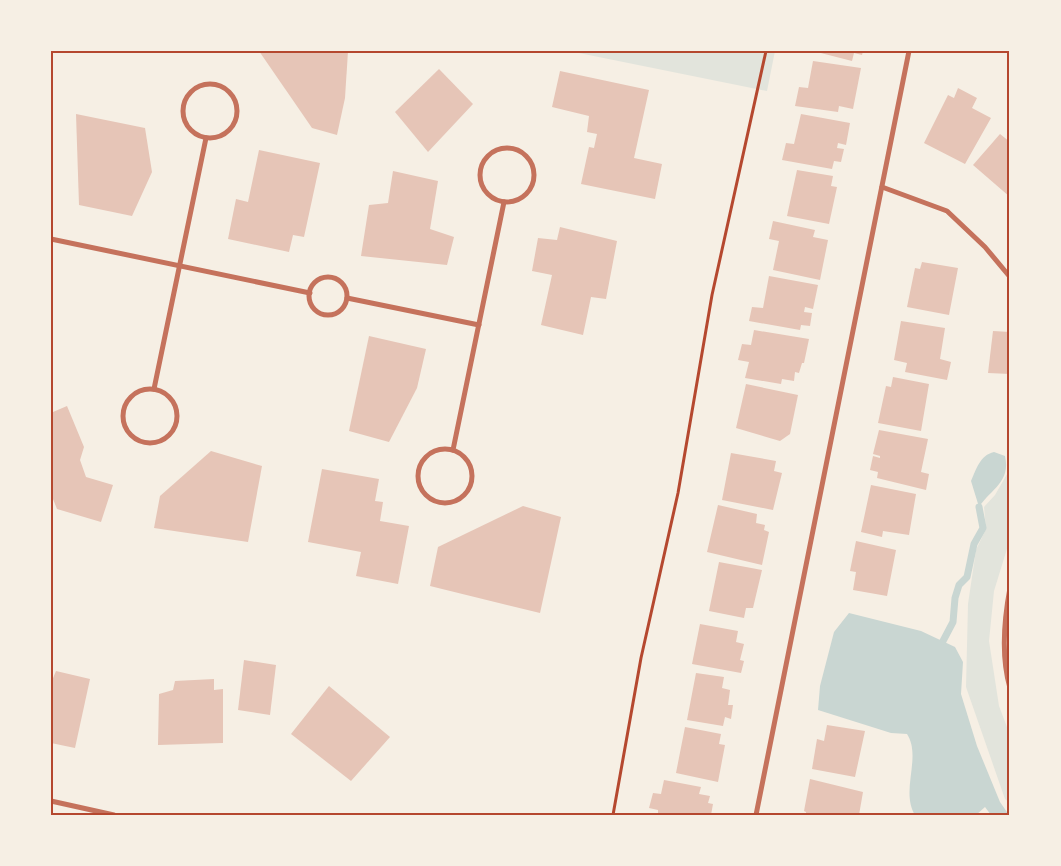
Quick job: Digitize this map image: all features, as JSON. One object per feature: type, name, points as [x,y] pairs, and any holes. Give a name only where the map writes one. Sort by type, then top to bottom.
[{"type":"street","points":[[756,815],[909,51]]},
{"type":"street","points":[[214,85],[230,93],[237,110],[231,128],[224,134],[206,138],[191,131],[186,124],[183,108],[186,100],[197,88],[214,85]]},
{"type":"street","points":[[154,390],[206,138]]},
{"type":"street","points":[[510,148],[526,155],[531,162],[534,178],[527,194],[520,199],[504,202],[488,193],[483,185],[482,167],[493,153],[501,149],[510,148]]},
{"type":"street","points":[[882,186],[947,211],[985,247],[1010,278]]},
{"type":"street","points":[[453,450],[504,202]]},
{"type":"street","points":[[51,239],[310,293]]},
{"type":"street","points":[[328,277],[334,278],[344,286],[347,298],[342,309],[331,315],[325,315],[315,310],[311,305],[310,293],[316,282],[328,277]]},
{"type":"street","points":[[347,298],[478,325]]},
{"type":"street","points":[[154,390],[169,397],[174,404],[176,421],[174,428],[162,440],[145,443],[129,434],[123,416],[129,399],[136,393],[154,390]]},
{"type":"street","points":[[453,450],[462,455],[471,470],[470,488],[457,501],[439,502],[425,494],[420,486],[420,469],[429,455],[436,451],[453,450]]},
{"type":"street","points":[[1010,588],[1005,630],[1010,688]]},
{"type":"street","points":[[51,801],[114,815]]},
{"type":"path","points":[[613,815],[641,658],[678,493],[712,295],[766,51]]},
{"type":"shaded area","points":[[569,51],[775,51],[767,91]]},
{"type":"shaded area","points":[[994,452],[1005,456],[1005,472],[1003,479],[979,507],[971,481],[985,456]]},
{"type":"shaded area","points":[[1010,469],[1010,539],[994,591],[989,641],[999,706],[1010,735],[1010,803],[1005,799],[966,687],[968,604],[976,550],[986,529],[984,507],[995,495]]},
{"type":"shaded area","points":[[849,613],[921,631],[955,647],[963,662],[961,694],[977,746],[1000,802],[1009,815],[991,815],[985,807],[976,815],[915,815],[911,806],[910,795],[912,753],[911,743],[907,734],[891,733],[818,710],[820,686],[834,632]]},
{"type":"building","points":[[259,51],[348,51],[345,98],[337,135],[312,128]]},
{"type":"building","points":[[813,51],[863,51],[862,55],[854,53],[852,61]]},
{"type":"building","points":[[813,61],[861,68],[853,109],[839,106],[838,112],[795,106],[799,87],[808,88]]},
{"type":"building","points":[[439,69],[473,104],[428,152],[395,112]]},
{"type":"building","points":[[560,71],[649,90],[634,158],[662,164],[655,199],[581,184],[589,147],[594,148],[597,134],[587,132],[589,116],[552,107]]},
{"type":"building","points":[[958,88],[977,98],[972,108],[991,118],[965,164],[924,143],[948,95],[954,98]]},
{"type":"building","points":[[76,114],[145,128],[152,172],[132,216],[79,205]]},
{"type":"building","points":[[801,114],[850,123],[846,145],[838,143],[837,148],[844,149],[841,162],[834,161],[832,169],[782,160],[786,143],[794,144]]},
{"type":"building","points":[[1000,134],[1010,142],[1010,197],[973,165]]},
{"type":"building","points":[[259,150],[320,163],[304,237],[293,235],[289,252],[228,239],[236,199],[248,202]]},
{"type":"building","points":[[797,170],[833,176],[831,186],[837,187],[829,224],[787,216]]},
{"type":"building","points":[[393,171],[438,181],[430,229],[454,237],[447,265],[361,256],[369,205],[388,203]]},
{"type":"building","points":[[773,221],[815,230],[813,237],[828,240],[820,280],[773,270],[779,241],[769,239]]},
{"type":"building","points":[[560,227],[617,241],[606,299],[591,297],[583,335],[541,325],[552,275],[532,271],[538,238],[557,240]]},
{"type":"building","points":[[922,262],[958,268],[949,315],[907,307],[915,268],[920,269]]},
{"type":"building","points":[[769,276],[818,285],[813,309],[805,307],[804,312],[812,313],[810,326],[801,325],[800,330],[749,321],[752,307],[763,308]]},
{"type":"building","points":[[901,321],[945,328],[940,359],[951,362],[947,380],[905,372],[907,363],[894,360]]},
{"type":"building","points":[[754,330],[809,339],[804,363],[802,363],[799,373],[795,372],[794,381],[782,379],[781,384],[745,378],[749,362],[738,360],[742,344],[751,345]]},
{"type":"building","points":[[993,331],[1010,332],[1010,374],[988,373]]},
{"type":"building","points":[[369,336],[426,349],[417,388],[389,442],[349,431]]},
{"type":"building","points":[[893,377],[929,384],[921,431],[878,423],[886,386],[891,387]]},
{"type":"building","points":[[746,384],[798,395],[790,434],[780,441],[736,428]]},
{"type":"building","points":[[67,406],[84,447],[80,460],[86,477],[113,485],[101,522],[57,509],[51,494],[51,418],[53,412]]},
{"type":"building","points":[[879,430],[928,439],[921,472],[929,474],[926,490],[877,478],[878,472],[870,470],[873,456],[880,458],[880,456],[873,454]]},
{"type":"building","points":[[211,451],[262,466],[248,542],[154,528],[160,496]]},
{"type":"building","points":[[731,453],[776,461],[774,471],[782,473],[773,510],[722,500]]},
{"type":"building","points":[[322,469],[379,479],[375,501],[383,502],[380,521],[409,526],[398,584],[356,576],[361,552],[308,542]]},
{"type":"building","points":[[871,485],[916,494],[909,535],[883,531],[882,537],[861,532]]},
{"type":"building","points":[[718,505],[757,514],[756,523],[765,525],[764,530],[769,532],[762,565],[707,552]]},
{"type":"building","points":[[523,506],[561,517],[540,613],[430,586],[438,547]]},
{"type":"building","points":[[856,541],[896,550],[887,596],[853,590],[856,572],[850,571]]},
{"type":"building","points":[[719,562],[762,570],[753,608],[746,608],[744,618],[709,611]]},
{"type":"building","points":[[700,624],[738,631],[736,642],[744,644],[740,660],[744,661],[741,673],[692,664]]},
{"type":"building","points":[[244,660],[276,665],[270,715],[238,710]]},
{"type":"building","points":[[56,671],[90,679],[75,748],[51,743],[51,683]]},
{"type":"building","points":[[696,673],[724,677],[722,688],[730,690],[728,705],[733,705],[731,719],[725,717],[723,726],[687,720]]},
{"type":"building","points":[[214,679],[214,690],[223,689],[223,743],[158,745],[159,694],[173,690],[175,681]]},
{"type":"building","points":[[329,686],[390,737],[351,781],[291,734]]},
{"type":"building","points":[[827,725],[865,731],[855,777],[812,769],[817,739],[824,741]]},
{"type":"building","points":[[685,727],[721,734],[719,744],[725,745],[718,782],[676,773]]},
{"type":"building","points":[[810,779],[863,792],[859,815],[806,815],[804,811]]},
{"type":"building","points":[[664,780],[701,787],[699,794],[710,796],[708,803],[713,804],[711,815],[658,815],[658,810],[649,808],[653,793],[661,794]]},
{"type":"waterway","points":[[943,641],[953,622],[955,598],[959,585],[967,577],[974,544],[983,528],[979,507]]}]
